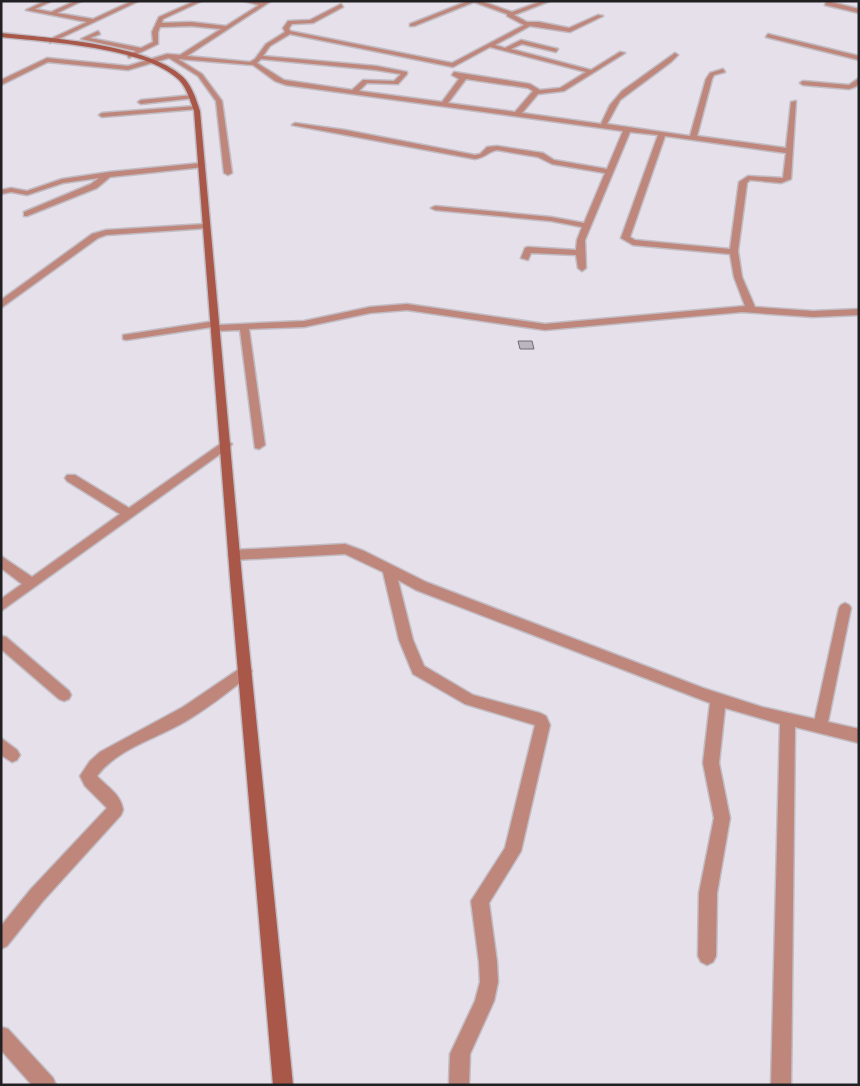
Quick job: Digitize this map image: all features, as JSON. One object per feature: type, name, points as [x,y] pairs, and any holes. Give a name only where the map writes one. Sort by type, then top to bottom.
[{"type":"street","points":[[50,1],[29,10],[93,21]]},
{"type":"street","points":[[51,14],[80,1]]},
{"type":"street","points":[[53,40],[137,1]]},
{"type":"street","points":[[1,83],[47,60],[128,68],[156,44],[157,25],[163,16],[200,1]]},
{"type":"street","points":[[246,1],[266,3]]},
{"type":"street","points":[[412,25],[474,1],[512,14]]},
{"type":"street","points":[[548,1],[508,16],[527,24],[539,24],[570,30],[600,16]]},
{"type":"street","points":[[830,1],[827,4],[859,11]]},
{"type":"street","points":[[839,1],[851,2]]},
{"type":"street","points":[[182,57],[266,3]]},
{"type":"street","points":[[288,32],[286,28],[290,22],[311,22],[341,6]]},
{"type":"street","points":[[157,25],[191,24],[225,28]]},
{"type":"street","points":[[527,24],[526,27],[488,45],[453,65],[448,71],[459,76],[530,86],[538,91],[562,90],[622,53]]},
{"type":"street","points":[[253,63],[268,45],[288,32],[453,65]]},
{"type":"street","points":[[98,33],[84,40],[143,56],[179,76],[186,85],[194,102],[216,326],[234,555],[283,1085]]},
{"type":"street","points":[[1,34],[53,40],[143,56],[167,56],[253,63],[263,68],[278,82],[789,151]]},
{"type":"street","points":[[768,36],[859,58]]},
{"type":"street","points":[[506,50],[521,42],[556,50]]},
{"type":"street","points":[[488,45],[592,72]]},
{"type":"street","points":[[603,126],[618,99],[633,86],[662,68],[675,55]]},
{"type":"street","points":[[167,56],[196,72],[219,101],[228,173]]},
{"type":"street","points":[[260,56],[405,73],[396,83],[365,81],[354,92]]},
{"type":"street","points":[[693,138],[708,79],[712,74],[723,71]]},
{"type":"street","points":[[11,72],[20,73]]},
{"type":"street","points":[[444,104],[462,81],[463,78],[459,76]]},
{"type":"street","points":[[803,83],[849,87],[859,80]]},
{"type":"street","points":[[517,114],[538,91]]},
{"type":"street","points":[[142,102],[194,102]]},
{"type":"street","points":[[102,115],[127,114],[194,102]]},
{"type":"street","points":[[751,310],[738,277],[734,252],[744,180],[753,178],[780,181],[787,179],[794,102]]},
{"type":"street","points":[[295,125],[322,128],[475,157],[482,156],[492,148],[497,148],[540,155],[552,162],[610,172]]},
{"type":"street","points":[[582,268],[582,240],[627,130]]},
{"type":"street","points":[[662,134],[625,238],[641,243],[734,252]]},
{"type":"street","points":[[1,192],[10,190],[27,193],[57,182],[109,174],[201,165]]},
{"type":"street","points":[[27,214],[94,186],[109,174]]},
{"type":"street","points":[[435,208],[544,218],[588,226]]},
{"type":"street","points":[[1,305],[6,298],[95,236],[106,233],[206,226]]},
{"type":"street","points":[[525,258],[526,252],[530,250],[567,254],[581,253]]},
{"type":"street","points":[[126,337],[216,326],[244,328],[304,324],[354,313],[407,308],[434,310],[507,323],[545,327],[611,320],[751,310],[813,314],[859,312]]},
{"type":"street","points":[[244,328],[258,445]]},
{"type":"street","points":[[1,606],[226,444]]},
{"type":"street","points":[[71,478],[129,514]]},
{"type":"street","points":[[234,555],[344,550],[360,554],[420,586],[718,700],[788,720],[859,736]]},
{"type":"street","points":[[1,561],[32,584]]},
{"type":"street","points":[[389,569],[410,654],[418,670],[442,686],[470,700],[536,718],[543,725],[513,851],[480,902],[489,981],[485,997],[460,1054],[459,1066],[463,1082]]},
{"type":"street","points":[[1,641],[64,695]]},
{"type":"street","points":[[1,940],[37,895],[115,810],[113,802],[90,782],[88,776],[91,771],[114,751],[164,727],[245,671]]},
{"type":"street","points":[[707,956],[708,893],[722,818],[711,763],[718,700]]},
{"type":"street","points":[[781,1085],[788,720]]},
{"type":"street","points":[[1,1036],[46,1085]]},
{"type":"lane","points":[[820,727],[845,608]]},
{"type":"building","points":[[518,341],[532,341],[534,349],[520,349]]}]
